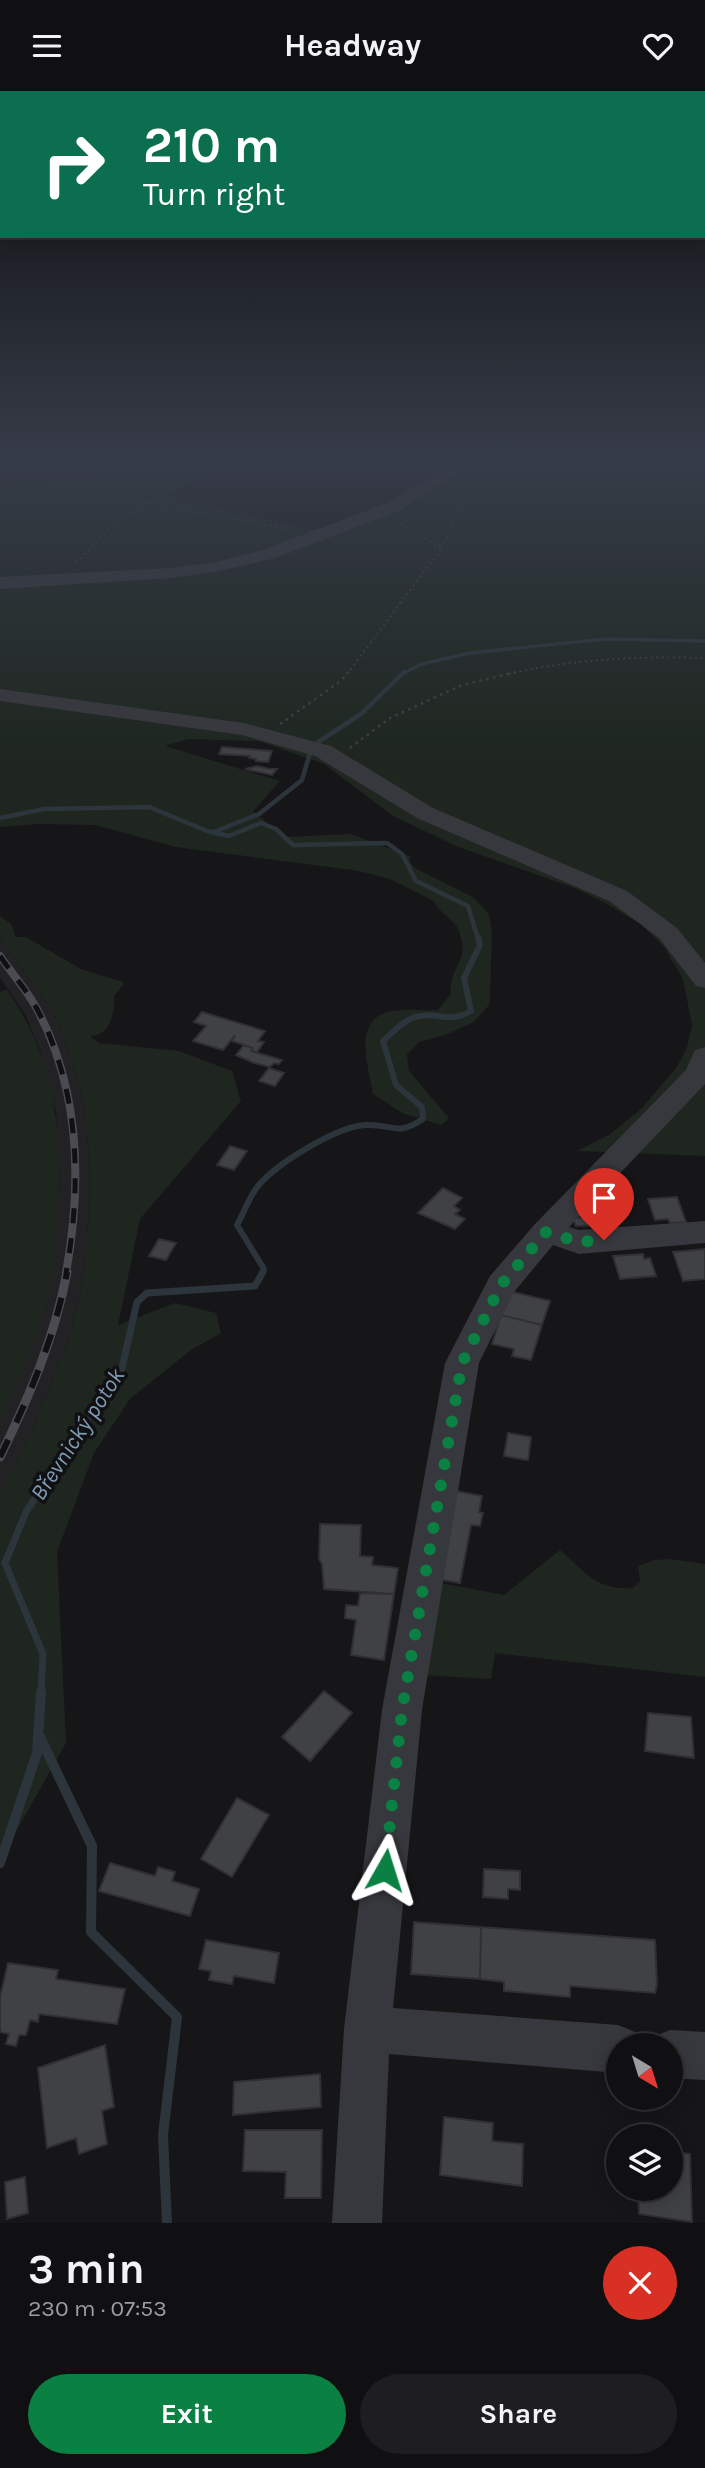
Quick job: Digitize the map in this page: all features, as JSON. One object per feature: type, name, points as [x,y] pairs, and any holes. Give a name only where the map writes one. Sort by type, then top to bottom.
[{"type":"street","points":[[0,583],[171,573],[238,561]]},
{"type":"street","points":[[0,695],[268,734],[321,752],[425,813],[618,896],[668,933],[705,980]]},
{"type":"street","points":[[357,2223],[367,2029],[402,1710],[462,1363],[501,1285],[546,1232],[698,1074],[705,1056]]},
{"type":"street","points":[[546,1232],[579,1242],[705,1232]]},
{"type":"street","points":[[367,2029],[606,2048]]},
{"type":"street","points":[[683,2055],[705,2056]]},
{"type":"path","points":[[59,578],[77,561]]},
{"type":"path","points":[[268,734],[294,712],[342,680],[432,561]]},
{"type":"path","points":[[321,752],[462,685],[545,665],[673,657],[705,658]]},
{"type":"shaded area","points":[[0,561],[705,561],[705,1156],[577,1151],[609,1135],[641,1109],[677,1067],[687,1047],[692,1025],[683,979],[664,947],[641,924],[577,889],[456,846],[393,816],[324,764],[259,741],[188,739],[165,746],[280,781],[253,811],[284,837],[351,834],[410,856],[410,862],[415,868],[473,897],[489,914],[492,934],[489,1005],[474,1022],[448,1034],[419,1042],[407,1054],[409,1071],[449,1118],[441,1125],[404,1114],[373,1094],[366,1059],[366,1035],[377,1017],[394,1011],[438,1010],[451,994],[453,977],[461,958],[462,942],[454,923],[434,901],[390,879],[359,871],[176,847],[95,825],[37,824],[0,827]]},
{"type":"shaded area","points":[[0,916],[11,924],[16,937],[26,937],[81,969],[123,982],[114,996],[110,1023],[102,1032],[90,1036],[99,1043],[179,1051],[232,1071],[241,1101],[140,1219],[118,1325],[175,1303],[216,1313],[221,1333],[191,1350],[130,1399],[94,1453],[57,1552],[66,1743],[0,1860],[0,1492],[32,1431],[67,1344],[78,1306],[85,1262],[91,1184],[85,1107],[67,1045],[52,1009],[0,939]]},
{"type":"shaded area","points":[[0,939],[52,1009],[67,1045],[85,1107],[91,1184],[85,1262],[78,1306],[67,1344],[32,1431],[0,1492],[0,1423],[46,1305],[60,1186],[56,1112],[40,1051],[26,1016],[0,978]]},
{"type":"shaded area","points":[[6,989],[24,1017],[38,1047],[48,1079],[59,1145],[60,1179],[55,1245],[45,1309],[0,1423],[0,993]]},
{"type":"shaded area","points":[[560,1550],[592,1578],[620,1588],[633,1588],[640,1581],[638,1566],[654,1560],[670,1559],[705,1564],[705,1677],[495,1653],[491,1679],[422,1675],[435,1582],[504,1595]]},
{"type":"building","points":[[222,747],[272,751],[268,762],[256,761],[249,758],[250,756],[219,754]]},
{"type":"building","points":[[257,766],[277,769],[272,775],[245,769]]},
{"type":"building","points":[[202,1012],[265,1031],[258,1041],[264,1042],[257,1052],[232,1041],[235,1035],[223,1050],[193,1041],[206,1026],[194,1022]]},
{"type":"building","points":[[244,1045],[253,1048],[251,1051],[282,1060],[270,1067],[254,1063],[236,1055]]},
{"type":"building","points":[[269,1068],[284,1073],[275,1086],[259,1081]]},
{"type":"building","points":[[230,1146],[247,1151],[234,1170],[217,1165]]},
{"type":"building","points":[[443,1188],[462,1198],[454,1206],[460,1210],[455,1214],[465,1219],[455,1229],[418,1213]]},
{"type":"building","points":[[677,1197],[686,1222],[655,1220],[648,1199]]},
{"type":"building","points":[[595,1217],[597,1225],[576,1226],[573,1218]]},
{"type":"building","points":[[159,1239],[176,1243],[166,1260],[149,1256]]},
{"type":"building","points":[[705,1249],[705,1279],[683,1281],[673,1252]]},
{"type":"building","points":[[643,1254],[644,1259],[650,1258],[656,1276],[620,1279],[613,1256]]},
{"type":"building","points":[[509,1291],[550,1301],[542,1325],[501,1315]]},
{"type":"building","points":[[501,1315],[542,1325],[531,1360],[512,1356],[514,1349],[492,1344]]},
{"type":"building","points":[[508,1433],[531,1437],[528,1460],[504,1456]]},
{"type":"building","points":[[445,1489],[482,1496],[479,1512],[483,1513],[480,1526],[471,1525],[460,1583],[427,1577]]},
{"type":"building","points":[[320,1524],[361,1525],[360,1556],[373,1557],[372,1565],[398,1568],[394,1594],[324,1589],[322,1564],[319,1559]]},
{"type":"building","points":[[360,1593],[394,1594],[384,1660],[351,1655],[356,1620],[345,1618],[346,1605],[358,1606]]},
{"type":"building","points":[[324,1691],[352,1713],[310,1761],[282,1737]]},
{"type":"building","points":[[648,1713],[691,1717],[694,1758],[645,1751]]},
{"type":"building","points":[[237,1798],[269,1815],[232,1877],[201,1859]]},
{"type":"building","points":[[110,1863],[155,1876],[158,1867],[175,1872],[172,1881],[199,1889],[190,1916],[99,1891]]},
{"type":"building","points":[[484,1869],[520,1871],[520,1890],[508,1889],[508,1899],[483,1897]]},
{"type":"building","points":[[414,1922],[481,1927],[480,1979],[411,1974]]},
{"type":"building","points":[[481,1927],[655,1940],[655,1993],[570,1986],[570,1997],[504,1991],[504,1982],[480,1979]]},
{"type":"building","points":[[206,1940],[279,1953],[274,1983],[234,1976],[232,1984],[209,1980],[211,1971],[199,1969]]},
{"type":"building","points":[[8,1963],[58,1970],[56,1979],[125,1989],[117,2024],[39,2014],[38,2022],[30,2020],[26,2035],[19,2035],[16,2046],[6,2044],[9,2034],[0,2032],[0,1997]]},
{"type":"building","points":[[105,2045],[114,2107],[102,2111],[107,2144],[79,2154],[76,2138],[47,2148],[38,2068]]},
{"type":"building","points":[[320,2074],[321,2107],[233,2115],[234,2082]]},
{"type":"building","points":[[444,2117],[493,2123],[492,2141],[523,2144],[522,2186],[440,2175]]},
{"type":"building","points":[[245,2130],[322,2130],[321,2198],[285,2198],[286,2172],[243,2171]]},
{"type":"building","points":[[683,2153],[690,2154],[692,2222],[639,2214],[638,2201],[683,2201]]},
{"type":"building","points":[[25,2177],[28,2213],[7,2219],[5,2182]]},
{"type":"waterway","points":[[402,674],[422,664],[470,653],[606,639],[705,641]]},
{"type":"waterway","points":[[214,832],[259,814],[302,780],[312,746],[361,714],[404,672]]},
{"type":"waterway","name":"Břevnický potok","points":[[0,818],[44,809],[149,807],[207,831],[229,836],[261,823],[276,829],[293,845],[387,843],[402,854],[416,881],[468,906],[478,939]]},
{"type":"waterway","name":"Břevnický potok","points":[[262,1273],[264,1269],[237,1225],[255,1190],[267,1177],[292,1157],[339,1132],[366,1125],[400,1129],[423,1119],[422,1107],[396,1085],[383,1041],[402,1024],[415,1017],[455,1017],[471,1011],[464,978],[480,945],[478,937]]},
{"type":"waterway","name":"Břevnický potok","points":[[41,1694],[43,1654],[5,1563],[26,1512],[122,1368],[137,1302],[147,1293],[255,1286],[263,1272]]},
{"type":"waterway","name":"Břevnický potok","points":[[0,1863],[37,1753],[41,1692]]},
{"type":"waterway","points":[[39,1735],[92,1846],[91,1932],[177,2017],[163,2135],[167,2223]]},
{"type":"railway","points":[[0,956],[37,1009],[62,1072],[69,1105],[75,1172],[66,1273]]},
{"type":"railway","points":[[0,1457],[40,1366],[56,1320],[67,1272]]},
{"type":"route","points":[[385,1870],[402,1710],[462,1363],[501,1285],[546,1232],[579,1242],[604,1240]]}]
